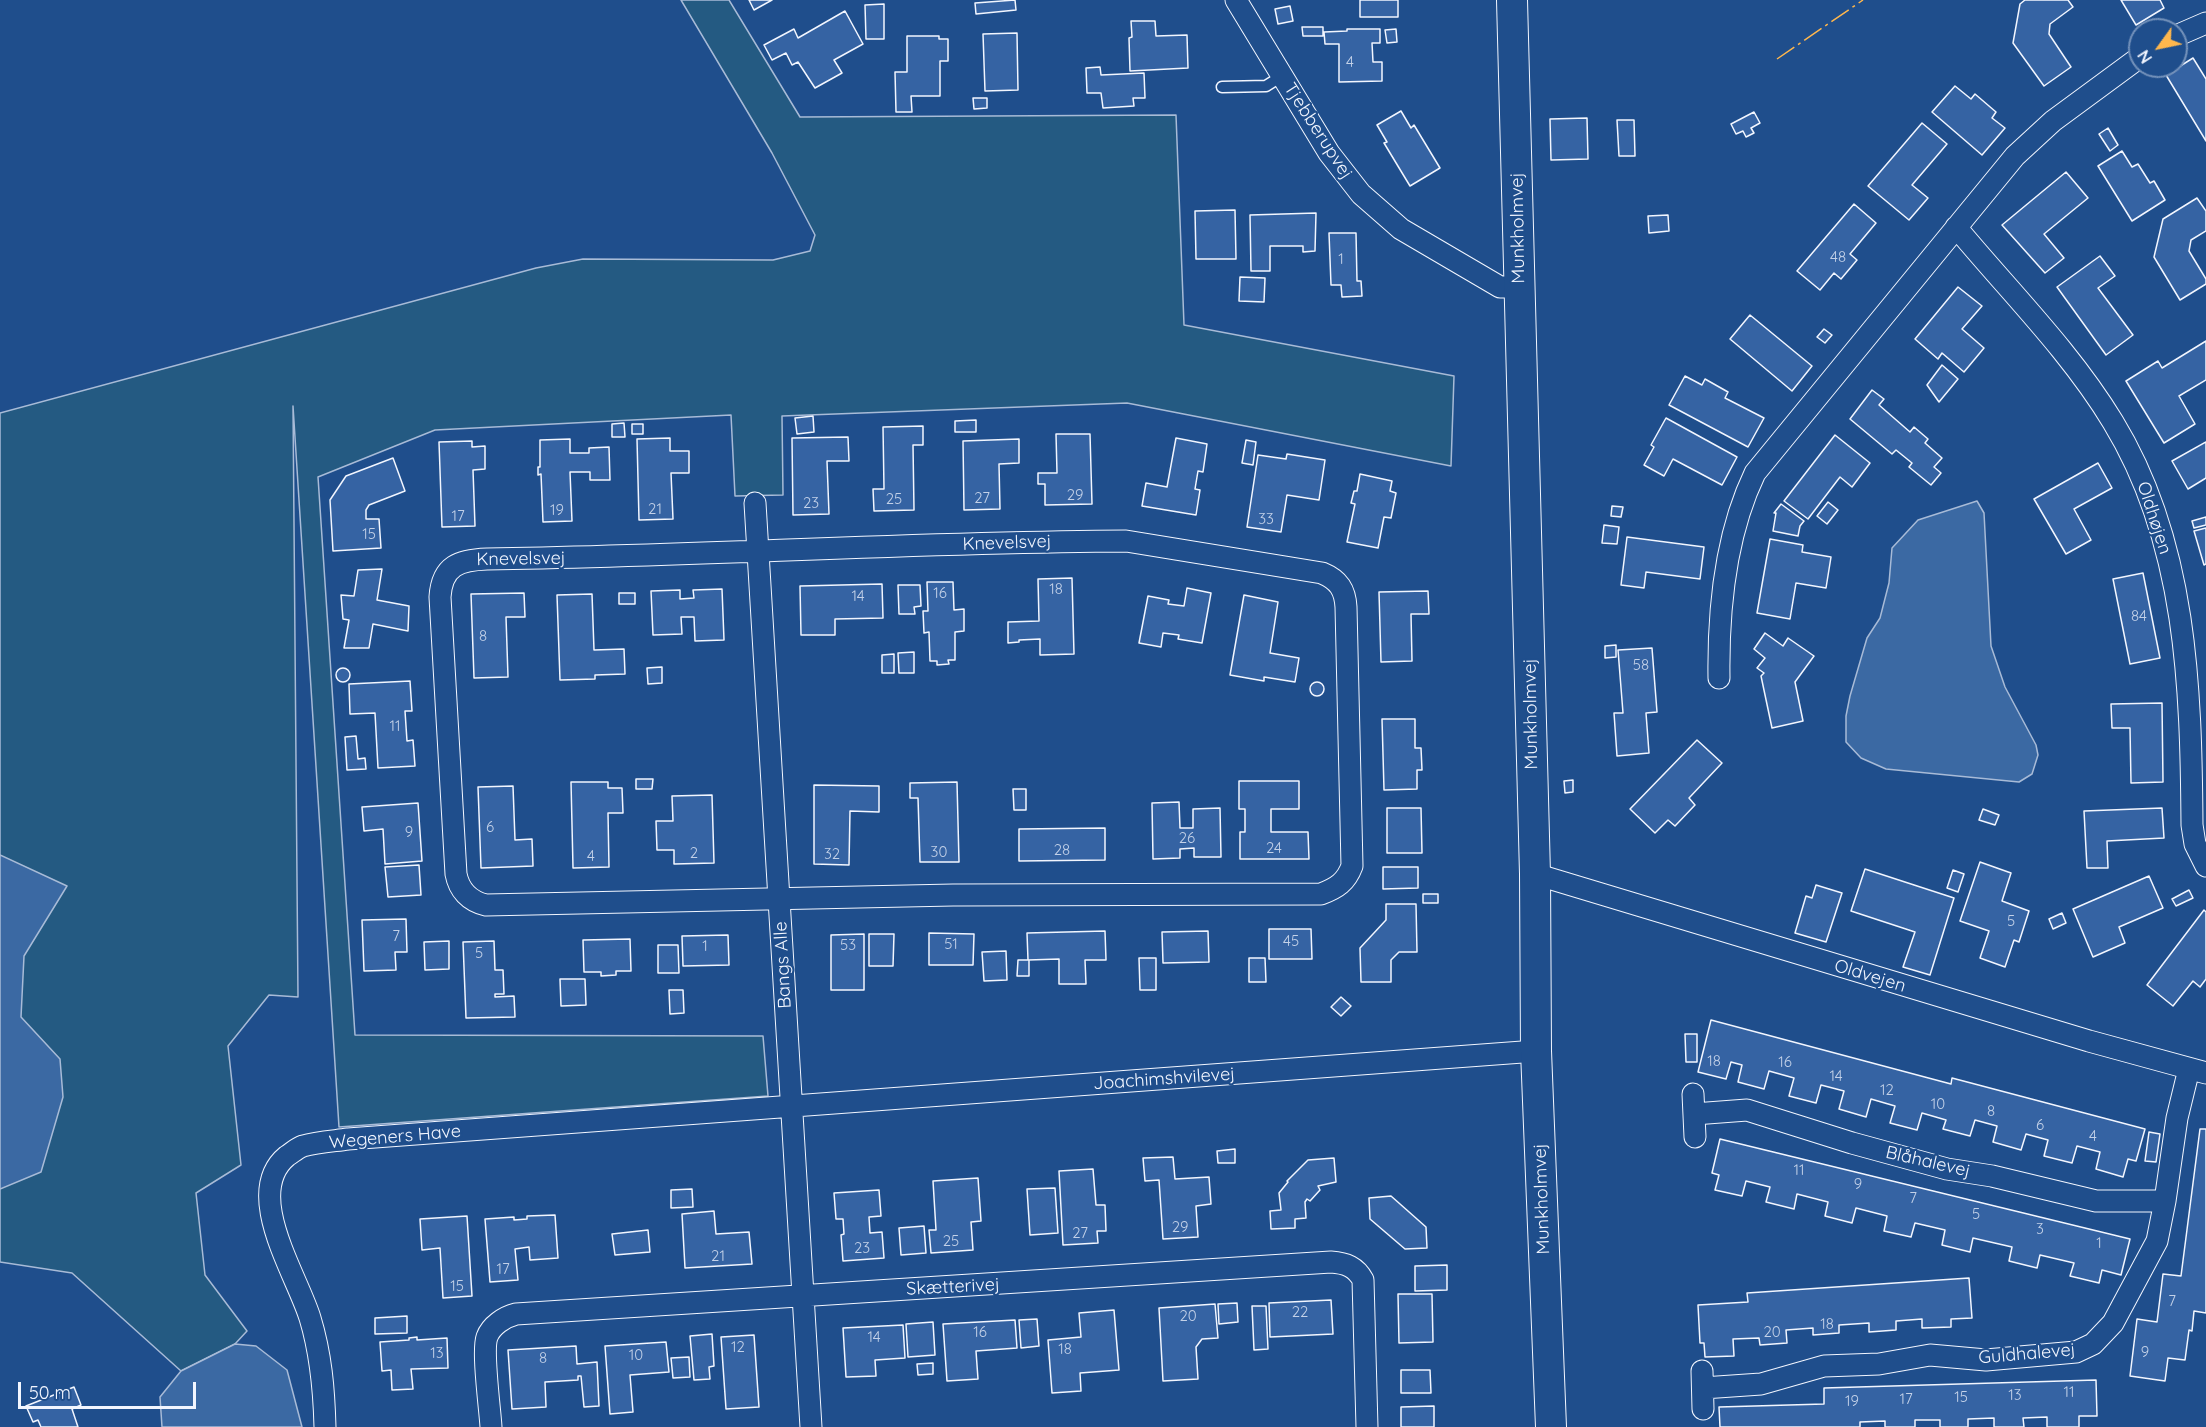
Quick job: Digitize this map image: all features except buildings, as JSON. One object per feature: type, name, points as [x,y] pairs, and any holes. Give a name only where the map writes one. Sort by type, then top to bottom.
[{"type":"street","name":"Tjebberupvej","points":[[1236,0],[1329,153],[1361,194],[1410,235],[1500,287],[1519,287]]},
{"type":"street","name":"Munkholmvej","points":[[1512,0],[1535,874],[1536,1052],[1551,1427]]},
{"type":"street","points":[[2188,31],[2206,23]]},
{"type":"street","points":[[1719,678],[1718,634],[1727,567],[1744,495],[1755,473],[1998,175],[2029,142],[2053,121],[2128,66]]},
{"type":"street","name":"Oldhøjen","points":[[1956,227],[2080,373],[2127,447],[2148,495],[2170,567],[2184,641],[2190,706],[2192,825],[2195,843],[2206,866]]},
{"type":"street","name":"Bangs Alle","points":[[755,503],[811,1427]]},
{"type":"street","name":"Knevelsvej","points":[[1035,542],[1126,542],[1322,573],[1332,577],[1340,585],[1345,595],[1352,866],[1347,878],[1337,887],[1321,894],[953,895],[779,899],[486,906],[474,901],[464,893],[456,874],[440,597],[444,580],[451,568],[466,560],[487,559],[1035,542]]},
{"type":"street","name":"Oldvejen","points":[[1535,874],[1936,996],[2197,1071]]},
{"type":"street","name":"Joachimshvilevej","points":[[791,1106],[1536,1052]]},
{"type":"street","name":"Guldhalevej","points":[[1703,1409],[1702,1379],[1761,1384],[1824,1366],[1879,1364],[1930,1355],[1986,1360],[2082,1350],[2099,1339],[2113,1323],[2157,1241],[2177,1118],[2197,1071]]},
{"type":"street","name":"Blåhalevej","points":[[1695,1137],[1693,1104],[1747,1110],[1852,1143],[1947,1169],[1992,1176],[2096,1201],[2165,1201]]},
{"type":"street","name":"Wegeners Have","points":[[326,1427],[323,1378],[314,1335],[269,1203],[272,1175],[277,1166],[292,1152],[301,1147],[348,1139],[791,1106]]},
{"type":"street","name":"Skætterivej","points":[[491,1427],[486,1340],[495,1326],[511,1316],[803,1295],[1340,1263],[1356,1269],[1363,1280],[1367,1427]]},
{"type":"lane","points":[[1222,87],[1266,86],[1282,76]]},
{"type":"shaded area","points":[[681,0],[729,0],[800,117],[1176,115],[1184,325],[1454,376],[1451,466],[1127,403],[782,416],[783,495],[735,496],[731,415],[435,430],[318,477],[355,1035],[763,1036],[768,1096],[339,1127],[293,406],[298,997],[269,995],[228,1046],[241,1165],[196,1193],[205,1275],[247,1331],[235,1344],[181,1371],[72,1273],[0,1262],[0,413],[536,268],[583,259],[773,260],[810,251],[815,235],[772,153]]},
{"type":"shaded area","points":[[1977,501],[1984,513],[1991,646],[2005,687],[2036,745],[2038,755],[2032,774],[2019,782],[1886,769],[1861,758],[1846,742],[1846,716],[1850,696],[1867,638],[1880,618],[1889,583],[1892,548],[1918,520]]},
{"type":"shaded area","points":[[0,855],[67,886],[24,956],[21,1017],[60,1059],[63,1097],[41,1172],[0,1189]]},
{"type":"shaded area","points":[[235,1344],[256,1346],[287,1370],[302,1427],[162,1427],[160,1397],[181,1371]]},
{"type":"power","points":[[1777,59],[1863,0]]}]
